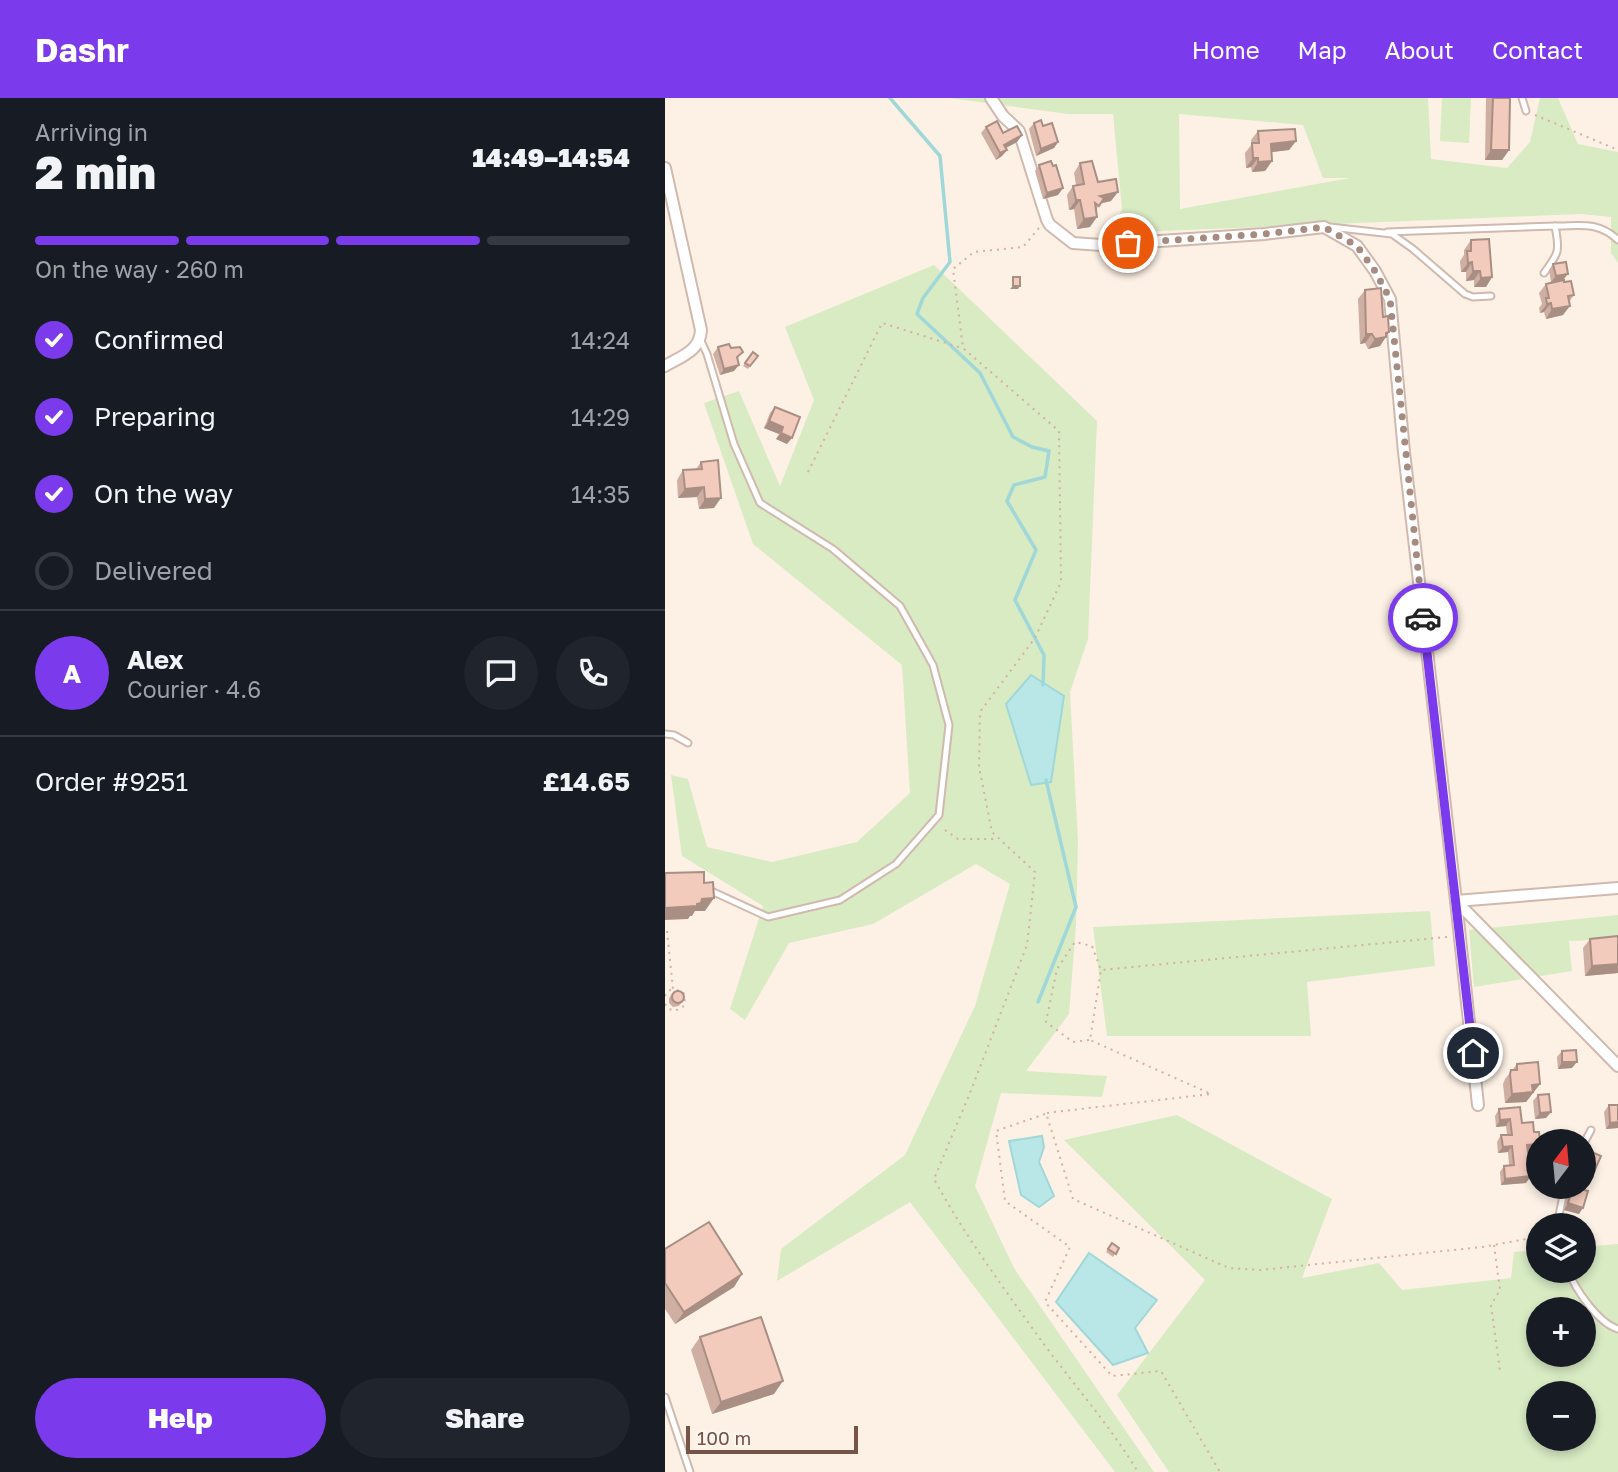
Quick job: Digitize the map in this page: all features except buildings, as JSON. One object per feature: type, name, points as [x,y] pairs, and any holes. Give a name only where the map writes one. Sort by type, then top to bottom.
[{"type":"street","points":[[991,98],[1003,116],[1019,131],[1047,220],[1073,243],[1101,245],[1265,234],[1324,227],[1357,246],[1390,299],[1404,452],[1478,1105]]},
{"type":"street","points":[[665,168],[701,330],[701,341],[695,349],[665,366]]},
{"type":"street","points":[[1456,901],[1618,888]]},
{"type":"street","points":[[1456,901],[1618,1066]]},
{"type":"lane","points":[[1522,98],[1526,111]]},
{"type":"lane","points":[[1544,273],[1558,254],[1555,226]]},
{"type":"lane","points":[[1324,227],[1387,232],[1597,226],[1606,229],[1618,240]]},
{"type":"lane","points":[[1387,232],[1413,249],[1465,295],[1491,296]]},
{"type":"lane","points":[[700,885],[768,917],[840,900],[896,864],[939,815],[949,725],[933,665],[900,606],[833,549],[760,503],[734,444],[701,341]]},
{"type":"lane","points":[[665,734],[674,735],[688,743]]},
{"type":"lane","points":[[1576,1283],[1591,1308],[1612,1327],[1618,1329]]},
{"type":"lane","points":[[665,1397],[690,1472]]},
{"type":"path","points":[[1526,111],[1618,150]]},
{"type":"path","points":[[963,348],[953,269],[974,253],[1023,247],[1047,220]]},
{"type":"path","points":[[808,472],[882,323],[963,348],[1059,431],[1061,582],[1035,638],[980,712],[979,767],[992,832],[1035,872],[1027,945],[934,1179],[951,1209],[1042,1342],[1123,1448],[1138,1472]]},
{"type":"path","points":[[945,830],[958,839],[998,839]]},
{"type":"path","points":[[667,931],[673,989]]},
{"type":"path","points":[[1101,971],[1459,936]]},
{"type":"path","points":[[1090,1040],[1101,971],[1092,946],[1075,942],[1057,969],[1046,1022],[1073,1042],[1090,1040],[1211,1094],[1046,1113],[996,1130],[1005,1201],[1070,1247],[1045,1302],[1112,1376],[1161,1371],[1220,1472]]},
{"type":"path","points":[[665,996],[673,989],[683,992],[686,1001],[684,1006],[675,1011],[665,1004]]},
{"type":"path","points":[[1046,1113],[1073,1199],[1229,1268],[1260,1270],[1482,1247],[1526,1239]]},
{"type":"path","points":[[1493,1244],[1500,1290],[1491,1305],[1500,1371]]},
{"type":"green space","points":[[949,98],[1428,98],[1431,159],[1507,168],[1530,142],[1540,98],[1558,98],[1578,144],[1618,152],[1618,263],[1611,253],[1611,217],[1582,214],[1112,233],[1122,209],[1113,114],[1068,114]],"holes":[[[1179,114],[1303,125],[1323,178],[1350,178],[1180,209]]]},
{"type":"green space","points":[[1442,98],[1471,98],[1469,143],[1440,141]]},
{"type":"green space","points":[[934,265],[1097,421],[1088,639],[1070,692],[1078,841],[1076,925],[1069,1014],[1026,1071],[1107,1076],[1102,1097],[1001,1093],[975,1186],[1014,1268],[1154,1472],[1115,1472],[910,1202],[777,1281],[781,1249],[905,1155],[975,1006],[1010,884],[976,864],[873,924],[789,943],[745,1020],[730,1009],[763,906],[682,856],[671,775],[688,779],[707,847],[772,862],[857,842],[910,793],[902,665],[753,544],[704,403],[739,391],[780,486],[814,400],[785,327]]},
{"type":"green space","points":[[1430,911],[1435,966],[1307,982],[1311,1036],[1107,1036],[1093,927]]},
{"type":"green space","points":[[1618,915],[1618,939],[1569,941],[1572,971],[1474,987],[1469,930]]},
{"type":"green space","points":[[1177,1115],[1332,1199],[1302,1278],[1379,1263],[1402,1290],[1511,1278],[1514,1252],[1526,1251],[1526,1283],[1596,1283],[1596,1246],[1618,1244],[1618,1472],[1169,1472],[1117,1395],[1205,1280],[1064,1140]]},
{"type":"water","points":[[1031,675],[1064,696],[1051,782],[1031,785],[1006,704]]},
{"type":"water","points":[[1042,1136],[1044,1147],[1039,1162],[1054,1196],[1039,1207],[1021,1195],[1009,1141]]},
{"type":"water","points":[[1089,1253],[1157,1300],[1135,1328],[1148,1353],[1113,1365],[1056,1302]]},
{"type":"waterway","points":[[890,98],[940,156],[950,262],[923,298],[917,314],[980,373],[1013,437],[1032,447],[1049,451],[1045,477],[1014,485],[1007,501],[1036,550],[1015,600],[1044,655],[1043,685]]},
{"type":"waterway","points":[[1038,1002],[1076,907],[1046,780]]},
{"type":"way so far","points":[[1128,243],[1265,234],[1324,227],[1357,246],[1390,299],[1423,618]]},
{"type":"route","points":[[1423,618],[1473,1053]]}]
